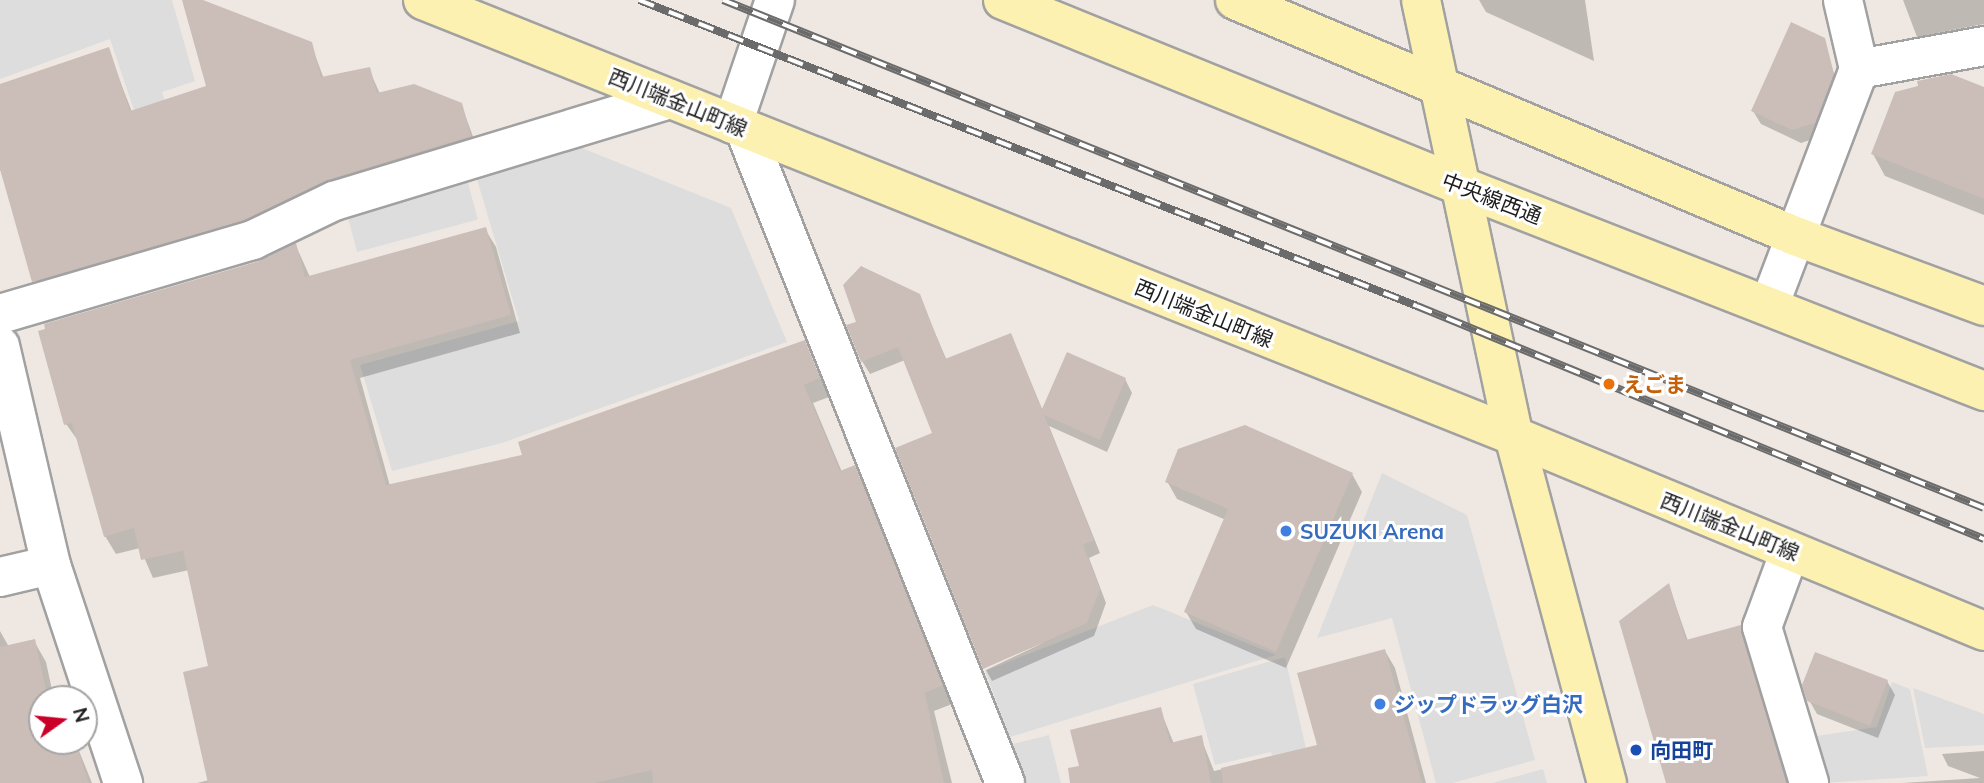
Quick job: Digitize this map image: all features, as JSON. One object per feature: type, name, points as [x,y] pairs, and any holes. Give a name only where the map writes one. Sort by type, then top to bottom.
[{"type":"street","name":"西川端金山町線","points":[[423,0],[1514,436],[1984,631]]},
{"type":"street","points":[[775,0],[738,126],[1005,783]]},
{"type":"street","name":"中央線西通","points":[[1003,0],[1463,187],[1984,391]]},
{"type":"street","points":[[1236,0],[1441,84],[1794,236],[1984,306]]},
{"type":"street","points":[[1421,0],[1514,436],[1607,783]]},
{"type":"street","points":[[1769,306],[1859,69],[1843,0]]},
{"type":"street","points":[[1859,69],[1984,46]]},
{"type":"street","points":[[0,314],[253,240],[334,201],[670,99]]},
{"type":"street","points":[[0,346],[51,565],[123,783]]},
{"type":"street","points":[[1790,551],[1762,627],[1809,783]]},
{"type":"street","points":[[0,577],[51,565]]},
{"type":"shaded area","points":[[0,0],[172,0],[195,81],[162,92],[170,117],[140,128],[110,39],[0,79]]},
{"type":"shaded area","points":[[577,146],[731,208],[787,342],[502,443],[392,471],[360,365],[519,321],[476,176]]},
{"type":"shaded area","points":[[467,179],[478,220],[357,252],[346,211]]},
{"type":"shaded area","points":[[1382,473],[1467,515],[1535,760],[1453,783],[1436,783],[1392,618],[1317,638]]},
{"type":"shaded area","points":[[1153,605],[1276,655],[1010,737],[985,671]]},
{"type":"shaded area","points":[[1285,657],[1314,783],[1279,783],[1271,752],[1215,765],[1193,684]]},
{"type":"shaded area","points":[[1892,682],[1910,689],[1928,776],[1824,783],[1809,737],[1877,727]]},
{"type":"shaded area","points":[[1913,688],[1984,714],[1984,745],[1925,748]]},
{"type":"shaded area","points":[[1049,735],[1061,783],[1023,783],[1013,744]]},
{"type":"shaded area","points":[[1543,769],[1547,783],[1492,783]]},
{"type":"building","points":[[182,0],[203,0],[312,42],[321,77],[370,67],[377,93],[414,84],[462,103],[471,136],[327,180],[245,220],[32,282],[0,169],[0,84],[109,47],[130,111],[206,86]]},
{"type":"building","points":[[1791,22],[1825,38],[1834,74],[1815,123],[1792,130],[1751,111]]},
{"type":"building","points":[[1951,74],[1984,87],[1984,199],[1871,154],[1895,92],[1918,86],[1917,81]]},
{"type":"building","points":[[486,227],[511,315],[350,360],[386,485],[522,455],[518,442],[805,340],[820,378],[804,385],[840,471],[855,465],[943,685],[925,693],[944,783],[653,783],[652,770],[595,783],[208,783],[183,672],[208,666],[183,551],[141,560],[134,528],[104,537],[72,423],[64,425],[38,331],[45,329],[44,324],[259,261],[296,243],[305,277]]},
{"type":"building","points":[[861,266],[920,294],[945,359],[1011,333],[1042,409],[1067,352],[1126,378],[1100,440],[1044,415],[1094,540],[1083,545],[1100,589],[1087,623],[983,669],[895,448],[932,433],[898,347],[861,362],[846,325],[856,322],[843,285]]},
{"type":"building","points":[[1245,425],[1353,473],[1276,652],[1184,612],[1228,509],[1165,482],[1178,449]]},
{"type":"building","points":[[1669,583],[1686,640],[1741,625],[1786,783],[1666,783],[1619,621]]},
{"type":"building","points":[[35,639],[45,685],[28,685],[28,755],[80,755],[89,783],[0,783],[0,647]]},
{"type":"building","points":[[1385,649],[1422,783],[1223,783],[1221,768],[1317,745],[1297,673]]},
{"type":"building","points":[[1815,652],[1888,680],[1870,726],[1807,701],[1802,685]]},
{"type":"building","points":[[1161,707],[1170,743],[1202,735],[1211,783],[1070,783],[1068,768],[1079,766],[1070,730]]},
{"type":"railway","points":[[639,0],[1417,306],[1984,539]]},
{"type":"railway","points":[[723,0],[1984,508]]},
{"type":"place","name":"えごま","points":[[1609,384]]},
{"type":"place","name":"SUZUKI Arena","points":[[1286,531]]},
{"type":"place","name":"ジップドラッグ白沢","points":[[1380,704]]},
{"type":"place","name":"向田町","points":[[1636,750]]}]
